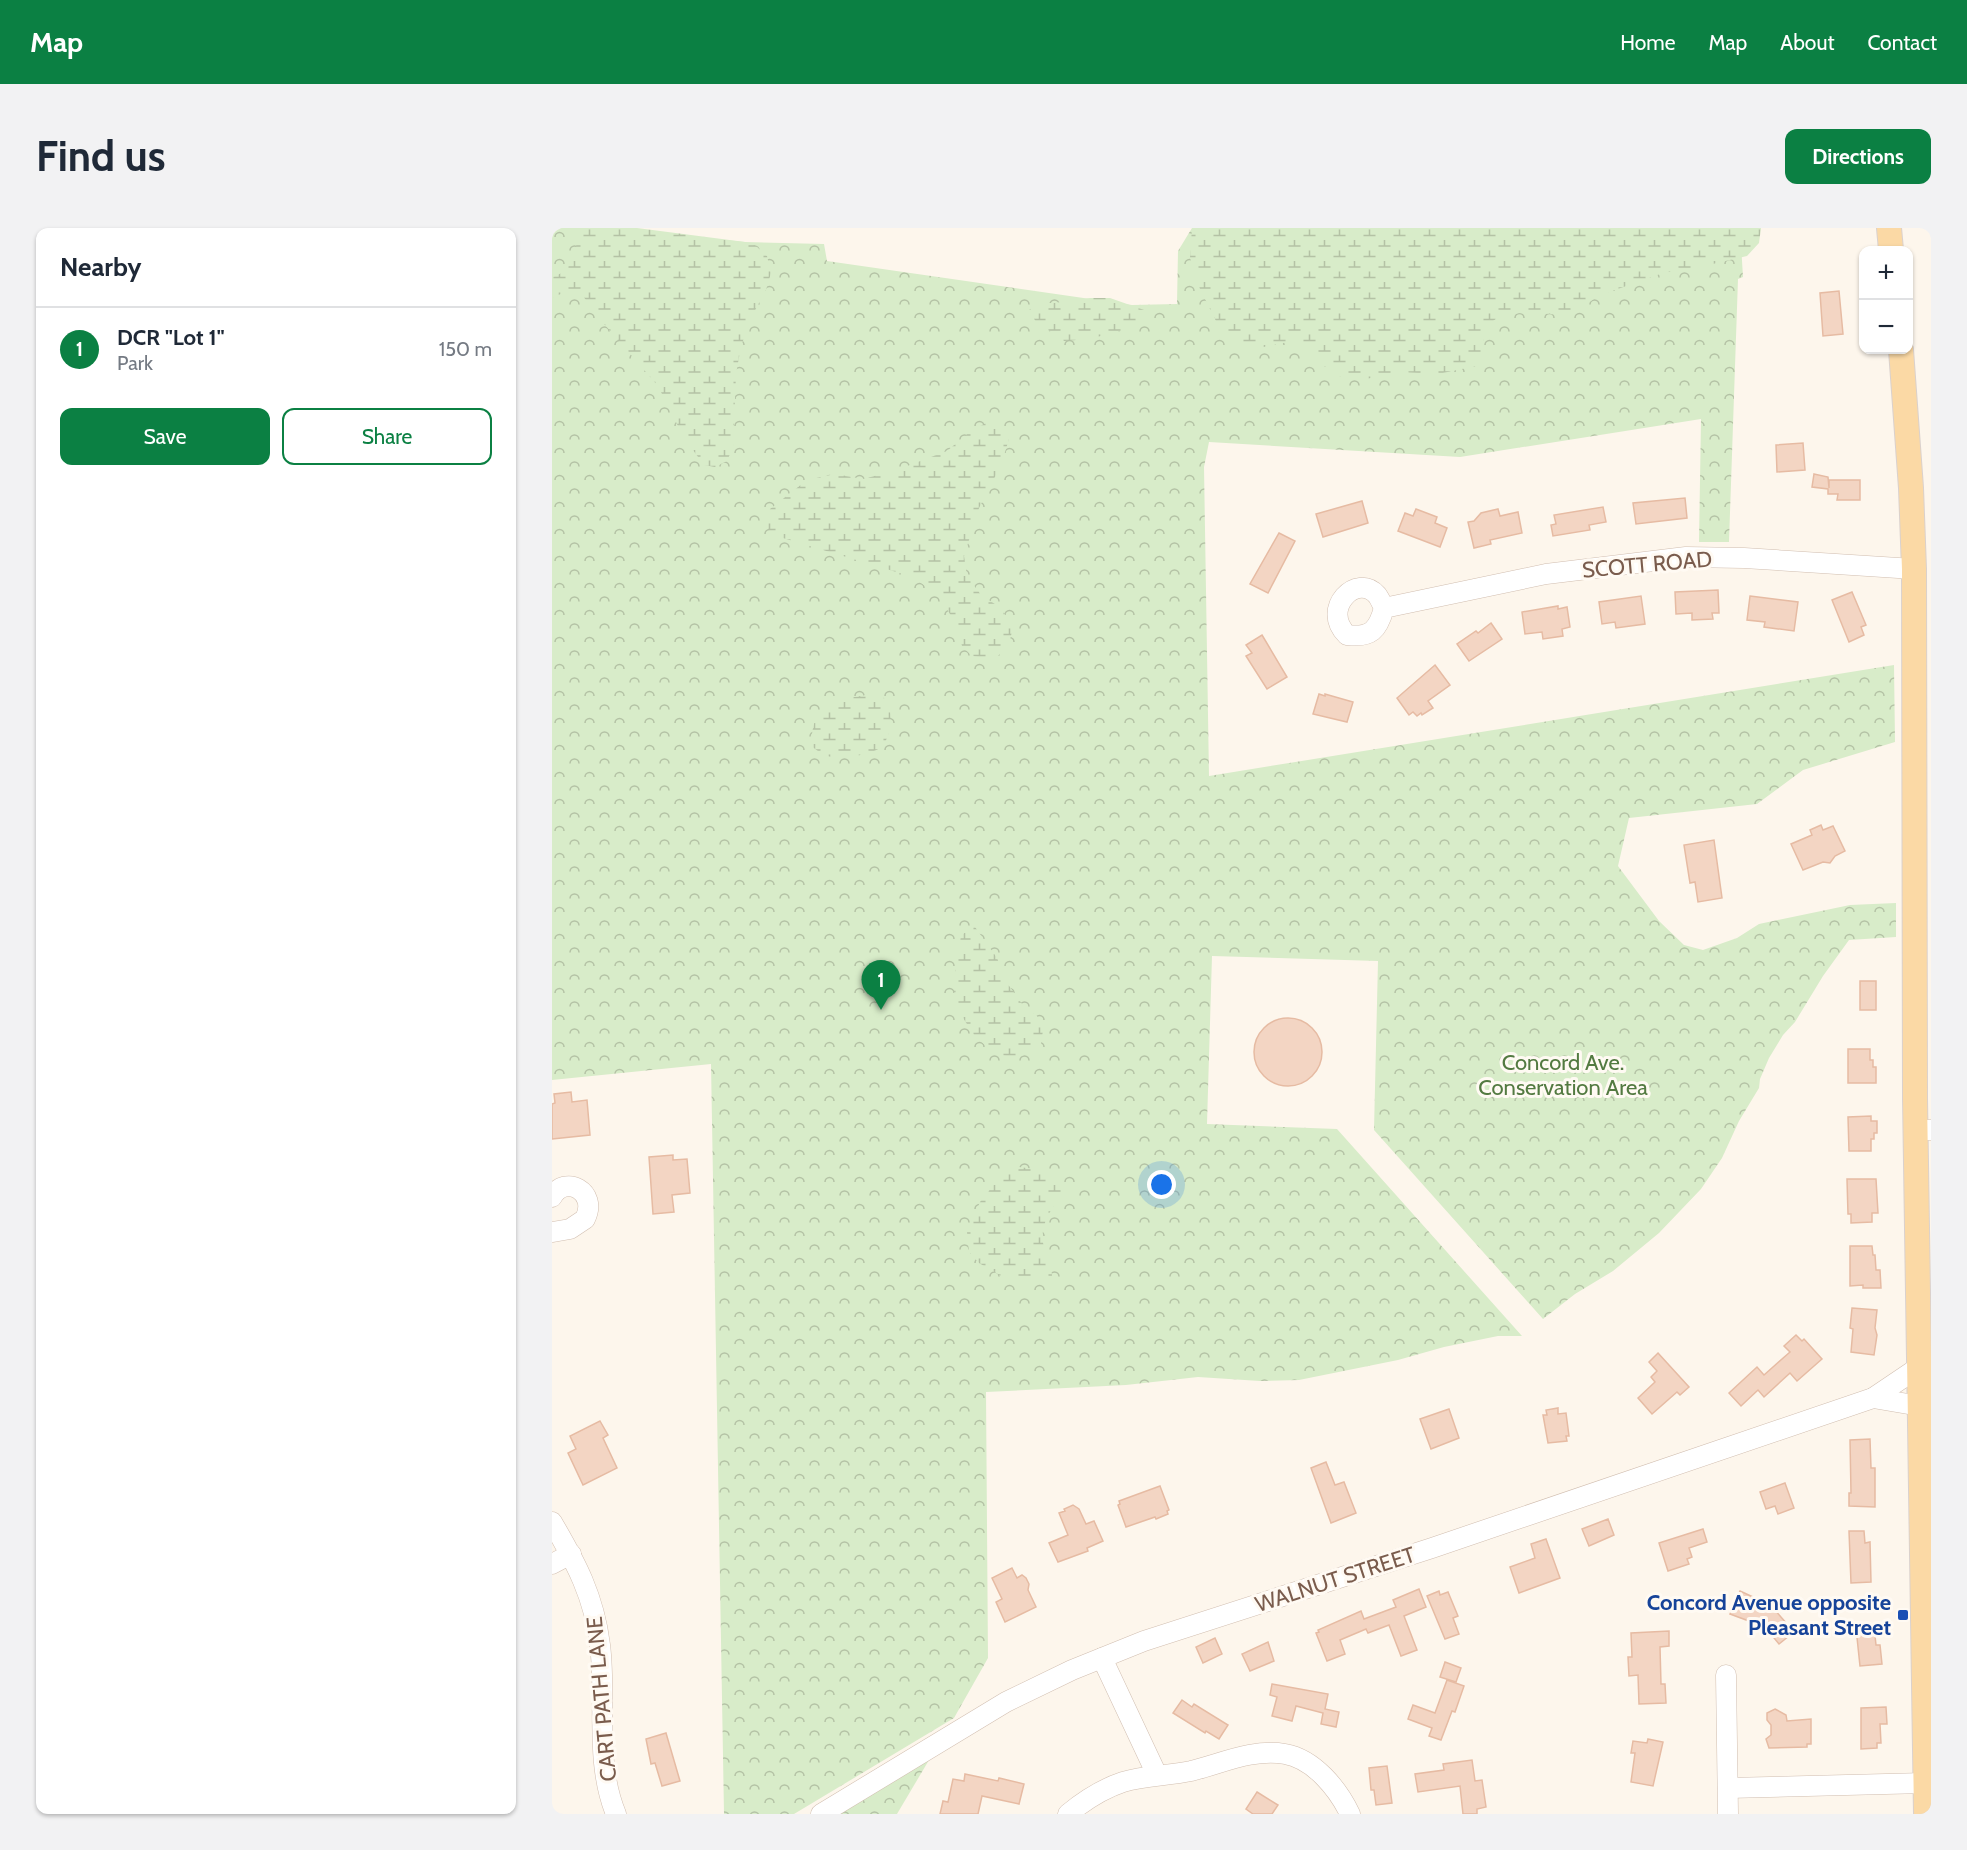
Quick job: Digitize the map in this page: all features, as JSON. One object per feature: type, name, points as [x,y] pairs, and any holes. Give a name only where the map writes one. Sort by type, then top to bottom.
[{"type":"main road","points":[[1889,228],[1891,246]]},
{"type":"main road","points":[[1900,354],[1919,572],[1923,1130],[1919,1367],[1927,1576],[1926,1814]]},
{"type":"street","name":"SCOTT ROAD","points":[[1384,608],[1546,574],[1686,557],[1743,558],[1919,572]]},
{"type":"street","points":[[552,1197],[559,1189],[576,1188],[586,1195],[589,1212],[585,1220],[570,1228],[552,1232]]},
{"type":"street","name":"WALNUT STREET","points":[[820,1814],[1006,1702],[1101,1658],[1148,1639],[1432,1548],[1873,1398],[1919,1367]]},
{"type":"street","name":"WALNUT STREET","points":[[1873,1398],[1920,1406]]},
{"type":"street","name":"CART PATH LANE","points":[[552,1522],[582,1574],[599,1637],[604,1752],[607,1780],[616,1814]]},
{"type":"street","points":[[552,1564],[571,1554]]},
{"type":"street","points":[[1101,1658],[1157,1775]]},
{"type":"street","points":[[1726,1675],[1728,1814]]},
{"type":"street","points":[[1068,1814],[1092,1795],[1123,1782],[1188,1771],[1258,1753],[1286,1754],[1314,1767],[1328,1780],[1350,1814]]},
{"type":"street","points":[[1728,1788],[1925,1783]]},
{"type":"green space","name":"Concord Ave. Conservation Area","points":[[552,228],[605,228],[745,242],[824,244],[827,261],[1132,305],[1177,304],[1178,251],[1192,228],[1740,228],[1743,277],[1738,279],[1729,542],[1699,542],[1701,419],[1460,457],[1209,442],[1204,467],[1209,776],[1894,665],[1895,742],[1803,770],[1757,804],[1629,818],[1618,866],[1659,921],[1684,945],[1703,950],[1737,938],[1759,924],[1850,905],[1896,903],[1896,937],[1849,940],[1769,1058],[1760,1079],[1759,1088],[1739,1121],[1722,1158],[1701,1189],[1659,1233],[1613,1271],[1575,1294],[1543,1319],[1374,1130],[1378,961],[1212,956],[1207,1124],[1337,1129],[1522,1336],[1498,1336],[1444,1347],[1398,1360],[1299,1380],[1260,1381],[1198,1377],[1126,1385],[986,1392],[988,1658],[954,1718],[794,1814],[724,1814],[711,1064],[552,1080]]},
{"type":"green space","points":[[559,228],[637,228],[745,242],[756,246],[767,256],[771,273],[766,290],[753,314],[741,346],[736,374],[733,447],[727,461],[715,467],[704,465],[684,438],[658,386],[583,296],[567,291],[552,298],[552,277],[568,267],[574,257],[576,245],[576,239]]},
{"type":"green space","points":[[1192,228],[1761,228],[1759,243],[1747,256],[1663,273],[1598,296],[1570,316],[1523,313],[1499,318],[1490,323],[1485,332],[1481,365],[1438,374],[1398,372],[1366,379],[1341,377],[1321,364],[1302,344],[1288,342],[1249,350],[1236,345],[1217,323],[1200,289],[1190,258]]},
{"type":"green space","points":[[1110,298],[1147,311],[1149,315],[1124,330],[1089,339],[1064,341],[1036,322],[1029,310],[1040,303]]},
{"type":"green space","points":[[992,420],[1000,424],[1009,439],[1001,465],[979,508],[964,556],[967,576],[981,595],[1001,608],[1013,627],[1010,640],[999,655],[986,658],[972,656],[962,646],[957,626],[940,597],[913,577],[773,535],[767,527],[770,509],[807,480],[835,474],[863,479],[894,471],[947,451],[972,430]]},
{"type":"green space","points":[[872,694],[881,696],[885,700],[891,718],[887,739],[880,748],[858,756],[833,757],[811,746],[816,718],[821,710],[835,701]]},
{"type":"green space","points":[[975,927],[997,958],[1007,983],[1025,1008],[1037,1016],[1043,1030],[1041,1044],[1030,1053],[1018,1057],[996,1055],[974,1035],[958,1010],[953,986],[961,936],[970,928]]},
{"type":"green space","points":[[1019,1167],[1034,1169],[1061,1184],[1062,1194],[1049,1213],[1043,1235],[1052,1277],[1003,1277],[979,1263],[969,1252],[967,1232],[980,1202],[1003,1173]]},
{"type":"green space","points":[[929,1760],[897,1814],[840,1814]]},
{"type":"building","points":[[1839,291],[1843,334],[1823,336],[1820,293]]},
{"type":"building","points":[[1803,443],[1805,470],[1777,472],[1776,445]]},
{"type":"building","points":[[1814,474],[1828,477],[1829,488],[1829,480],[1860,480],[1860,500],[1837,500],[1838,494],[1828,494],[1828,489],[1812,487]]},
{"type":"building","points":[[1685,498],[1687,518],[1636,524],[1633,503]]},
{"type":"building","points":[[1362,501],[1368,523],[1323,537],[1316,514]]},
{"type":"building","points":[[1603,507],[1606,522],[1589,525],[1590,530],[1553,536],[1551,525],[1556,524],[1554,515]]},
{"type":"building","points":[[1416,509],[1437,517],[1435,523],[1447,528],[1440,547],[1398,531],[1405,513],[1413,516]]},
{"type":"building","points":[[1498,509],[1500,516],[1518,512],[1522,533],[1490,540],[1491,544],[1474,548],[1468,522],[1474,521],[1481,513]]},
{"type":"building","points":[[1279,533],[1295,541],[1268,593],[1250,584]]},
{"type":"building","points":[[1718,590],[1719,613],[1712,613],[1713,619],[1692,620],[1692,613],[1676,614],[1675,592]]},
{"type":"building","points":[[1852,592],[1866,625],[1861,627],[1864,635],[1849,642],[1832,600]]},
{"type":"building","points":[[1641,596],[1645,624],[1616,628],[1615,622],[1602,624],[1599,602]]},
{"type":"building","points":[[1750,596],[1798,602],[1794,631],[1764,627],[1765,622],[1747,620]]},
{"type":"building","points":[[1558,606],[1558,609],[1567,607],[1570,627],[1562,629],[1563,636],[1543,639],[1542,632],[1525,634],[1522,612]]},
{"type":"building","points":[[1491,623],[1502,639],[1469,661],[1457,644]]},
{"type":"building","points":[[1262,635],[1287,677],[1267,689],[1246,656],[1252,653],[1246,645]]},
{"type":"building","points":[[1435,665],[1450,685],[1428,701],[1433,708],[1422,715],[1421,713],[1417,716],[1413,712],[1409,715],[1397,698]]},
{"type":"building","points":[[1319,694],[1353,702],[1347,722],[1313,714]]},
{"type":"building","points":[[1821,825],[1823,830],[1833,826],[1845,851],[1835,856],[1830,863],[1823,862],[1803,870],[1791,844],[1812,835],[1810,830]]},
{"type":"building","points":[[1714,840],[1722,898],[1698,902],[1695,882],[1690,883],[1684,845]]},
{"type":"building","points":[[1860,981],[1876,981],[1876,1010],[1860,1010]]},
{"type":"building","points":[[1288,1018],[1301,1021],[1312,1028],[1319,1039],[1322,1052],[1319,1065],[1312,1076],[1301,1083],[1288,1086],[1275,1083],[1264,1076],[1257,1065],[1254,1052],[1257,1039],[1264,1028],[1275,1021]]},
{"type":"building","points":[[1848,1049],[1870,1049],[1870,1060],[1873,1060],[1873,1067],[1876,1067],[1876,1083],[1848,1083]]},
{"type":"building","points":[[571,1092],[572,1102],[587,1100],[590,1135],[552,1139],[554,1094]]},
{"type":"building","points":[[1871,1116],[1871,1121],[1877,1121],[1877,1133],[1874,1133],[1874,1139],[1871,1139],[1871,1151],[1849,1151],[1848,1117]]},
{"type":"building","points":[[673,1155],[673,1160],[687,1159],[690,1193],[672,1195],[674,1212],[653,1214],[649,1157]]},
{"type":"building","points":[[1847,1179],[1876,1179],[1878,1213],[1872,1213],[1872,1222],[1851,1223],[1851,1214],[1848,1214]]},
{"type":"building","points":[[1850,1246],[1872,1246],[1876,1270],[1880,1270],[1881,1288],[1863,1288],[1863,1285],[1850,1286]]},
{"type":"building","points":[[1852,1308],[1877,1310],[1874,1355],[1851,1352]]},
{"type":"building","points":[[1796,1335],[1802,1341],[1804,1339],[1822,1359],[1797,1381],[1790,1373],[1764,1397],[1758,1390],[1741,1406],[1729,1393],[1757,1367],[1764,1375],[1790,1352],[1784,1346]]},
{"type":"building","points":[[1658,1353],[1689,1387],[1680,1395],[1677,1392],[1652,1414],[1638,1398],[1655,1382],[1651,1377],[1657,1371],[1649,1362]]},
{"type":"building","points":[[1558,1408],[1558,1414],[1566,1413],[1569,1436],[1566,1436],[1567,1441],[1548,1443],[1543,1415],[1547,1415],[1546,1410]]},
{"type":"building","points":[[1449,1409],[1459,1438],[1431,1449],[1420,1419]]},
{"type":"building","points":[[600,1421],[608,1435],[603,1438],[617,1468],[583,1485],[568,1453],[576,1449],[570,1436]]},
{"type":"building","points":[[1870,1439],[1871,1468],[1875,1468],[1875,1507],[1849,1506],[1849,1493],[1851,1493],[1850,1440]]},
{"type":"building","points":[[1326,1462],[1335,1485],[1344,1482],[1356,1513],[1331,1523],[1311,1468]]},
{"type":"building","points":[[1785,1483],[1794,1508],[1778,1514],[1775,1506],[1766,1509],[1760,1492]]},
{"type":"building","points":[[1160,1486],[1169,1510],[1168,1514],[1126,1527],[1118,1505],[1119,1501]]},
{"type":"building","points":[[1073,1505],[1079,1509],[1086,1524],[1094,1521],[1103,1541],[1087,1548],[1088,1551],[1058,1562],[1049,1543],[1068,1535],[1059,1513]]},
{"type":"building","points":[[1608,1519],[1614,1535],[1589,1546],[1582,1529]]},
{"type":"building","points":[[1703,1529],[1707,1542],[1689,1548],[1692,1557],[1687,1559],[1689,1564],[1668,1571],[1659,1543]]},
{"type":"building","points":[[1849,1531],[1864,1531],[1865,1543],[1870,1542],[1871,1582],[1851,1583]]},
{"type":"building","points":[[1546,1539],[1560,1578],[1519,1593],[1510,1567],[1535,1558],[1531,1544]]},
{"type":"building","points":[[1012,1568],[1017,1578],[1022,1575],[1026,1578],[1029,1584],[1028,1590],[1036,1607],[1005,1622],[996,1602],[1002,1599],[992,1578]]},
{"type":"building","points":[[1419,1589],[1426,1607],[1404,1616],[1417,1650],[1401,1656],[1389,1625],[1368,1633],[1366,1629],[1340,1640],[1345,1654],[1327,1661],[1316,1633],[1319,1632],[1318,1630],[1361,1611],[1364,1619],[1396,1607],[1393,1600]]},
{"type":"building","points":[[1439,1591],[1440,1595],[1448,1592],[1458,1616],[1453,1618],[1459,1634],[1445,1639],[1427,1596]]},
{"type":"building","points":[[1740,1591],[1775,1607],[1774,1609],[1794,1632],[1779,1644],[1765,1627],[1730,1614]]},
{"type":"building","points":[[1874,1626],[1876,1645],[1880,1645],[1882,1664],[1860,1666],[1856,1628]]},
{"type":"building","points":[[1669,1631],[1669,1646],[1660,1647],[1661,1684],[1665,1684],[1666,1703],[1639,1704],[1638,1675],[1629,1676],[1628,1657],[1632,1657],[1631,1633]]},
{"type":"building","points":[[1215,1638],[1222,1654],[1203,1663],[1196,1647]]},
{"type":"building","points":[[1268,1642],[1274,1661],[1250,1671],[1242,1654]]},
{"type":"building","points":[[1445,1662],[1461,1668],[1456,1682],[1440,1677]]},
{"type":"building","points":[[1447,1680],[1464,1686],[1455,1712],[1452,1711],[1441,1740],[1429,1736],[1432,1728],[1408,1719],[1413,1705],[1435,1713]]},
{"type":"building","points":[[1272,1684],[1328,1694],[1325,1709],[1339,1712],[1336,1727],[1321,1724],[1323,1713],[1296,1706],[1292,1721],[1272,1716],[1277,1697],[1270,1695]]},
{"type":"building","points":[[1182,1700],[1192,1707],[1194,1704],[1228,1725],[1219,1739],[1173,1713]]},
{"type":"building","points":[[1886,1707],[1887,1724],[1880,1724],[1881,1743],[1877,1743],[1877,1748],[1861,1749],[1861,1708]]},
{"type":"building","points":[[1775,1709],[1786,1715],[1787,1721],[1811,1719],[1811,1744],[1807,1744],[1807,1747],[1769,1748],[1766,1739],[1771,1735],[1771,1725],[1767,1720],[1767,1713]]},
{"type":"building","points":[[666,1733],[680,1781],[662,1786],[655,1763],[651,1764],[646,1739]]},
{"type":"building","points":[[1648,1739],[1663,1742],[1653,1786],[1631,1782],[1635,1753],[1631,1753],[1633,1741],[1647,1743]]},
{"type":"building","points":[[1472,1760],[1475,1781],[1482,1780],[1486,1807],[1477,1809],[1477,1814],[1463,1814],[1460,1786],[1418,1792],[1415,1774],[1444,1770],[1443,1764]]},
{"type":"building","points":[[1387,1766],[1392,1803],[1376,1805],[1374,1790],[1371,1790],[1369,1768]]},
{"type":"building","points":[[965,1774],[1024,1784],[1019,1804],[982,1796],[978,1814],[940,1814],[943,1801],[948,1802],[953,1779],[964,1781]]},
{"type":"building","points":[[1257,1792],[1278,1805],[1272,1814],[1253,1814],[1246,1809]]},
{"type":"place","name":"DCR \"Lot 1\"","points":[[881,1010]]},
{"type":"place","name":"Concord Avenue opposite Pleasant Street","points":[[1903,1615]]}]
